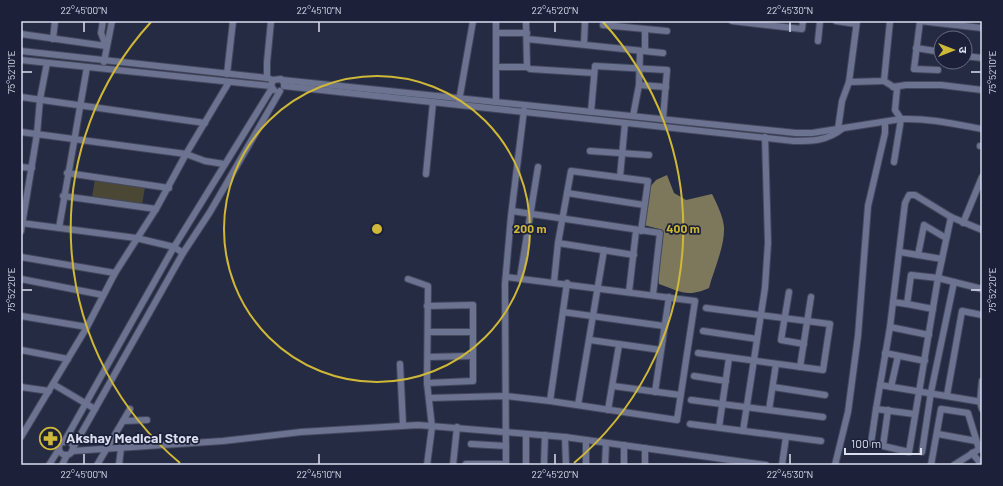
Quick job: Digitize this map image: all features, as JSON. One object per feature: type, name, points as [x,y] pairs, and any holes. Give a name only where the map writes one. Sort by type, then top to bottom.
[{"type":"street","points":[[53,39],[56,21]]},
{"type":"street","points":[[103,21],[101,33],[106,46]]},
{"type":"street","points":[[103,69],[106,46],[112,21]]},
{"type":"street","points":[[226,74],[233,21]]},
{"type":"street","points":[[271,21],[266,62],[271,83]]},
{"type":"street","points":[[458,104],[474,21]]},
{"type":"street","points":[[496,21],[496,102]]},
{"type":"street","points":[[526,21],[527,67]]},
{"type":"street","points":[[584,44],[585,21]]},
{"type":"street","points":[[732,21],[802,29],[802,21]]},
{"type":"street","points":[[818,41],[820,21]]},
{"type":"street","points":[[21,52],[226,74],[282,86],[458,104],[524,113],[803,141],[824,139],[834,136],[840,129],[842,101],[849,82],[856,22],[836,21]]},
{"type":"street","points":[[884,81],[890,21]]},
{"type":"street","points":[[938,70],[925,71],[914,69],[920,21],[963,23],[982,28]]},
{"type":"street","points":[[603,25],[667,31]]},
{"type":"street","points":[[633,116],[639,85],[646,30]]},
{"type":"street","points":[[497,33],[663,53]]},
{"type":"street","points":[[21,34],[106,46]]},
{"type":"street","points":[[916,48],[933,51]]},
{"type":"street","points":[[21,60],[229,82],[271,83]]},
{"type":"street","points":[[21,231],[37,134],[40,99],[47,63]]},
{"type":"street","points":[[591,112],[594,68],[597,65],[667,70],[663,119]]},
{"type":"street","points":[[59,228],[67,173],[87,67]]},
{"type":"street","points":[[497,67],[527,67],[530,69],[594,74]]},
{"type":"street","points":[[49,465],[64,442],[84,404],[174,247],[271,83],[277,78],[282,86]]},
{"type":"street","points":[[849,82],[884,81],[896,89],[896,110],[901,119],[894,162]]},
{"type":"street","points":[[21,437],[87,327],[115,273],[136,238],[142,233],[169,188],[204,122],[229,82]]},
{"type":"street","points":[[639,85],[666,87]]},
{"type":"street","points":[[893,87],[906,85],[942,85],[982,90]]},
{"type":"street","points":[[282,86],[459,98],[803,133],[840,129],[901,119],[934,119],[982,129]]},
{"type":"street","points":[[62,465],[183,253],[210,212],[282,86]]},
{"type":"street","points":[[21,97],[204,122]]},
{"type":"street","points":[[426,174],[433,102]]},
{"type":"street","points":[[466,464],[506,464],[504,396],[506,277],[524,105]]},
{"type":"street","points":[[835,465],[848,412],[858,336],[868,206],[885,133],[885,122]]},
{"type":"street","points":[[620,177],[625,123]]},
{"type":"street","points":[[21,132],[186,154],[205,161],[224,164]]},
{"type":"street","points":[[803,133],[803,141]]},
{"type":"street","points":[[744,431],[760,315],[766,288],[768,243],[765,137]]},
{"type":"street","points":[[590,151],[649,156]]},
{"type":"street","points":[[21,166],[32,168]]},
{"type":"street","points":[[520,278],[538,167]]},
{"type":"street","points":[[554,282],[558,243],[568,193],[570,171],[620,177],[648,181],[634,255],[629,292]]},
{"type":"street","points":[[67,173],[169,188]]},
{"type":"street","points":[[963,223],[980,188],[982,177]]},
{"type":"street","points":[[568,193],[644,205]]},
{"type":"street","points":[[871,443],[890,326],[906,202],[909,195],[914,195],[963,223],[982,230]]},
{"type":"street","points":[[63,196],[156,209]]},
{"type":"street","points":[[512,211],[660,233],[653,294]]},
{"type":"street","points":[[888,410],[883,446],[909,452],[914,414],[925,361],[938,278],[952,217]]},
{"type":"street","points":[[22,223],[136,238],[174,247],[183,253]]},
{"type":"street","points":[[918,255],[924,225],[946,238]]},
{"type":"street","points":[[558,243],[634,255]]},
{"type":"street","points":[[578,405],[604,250]]},
{"type":"street","points":[[900,252],[942,259]]},
{"type":"street","points":[[21,257],[115,273]]},
{"type":"street","points":[[907,304],[911,275],[938,278],[982,289]]},
{"type":"street","points":[[429,398],[504,396],[550,401],[677,420],[695,301],[567,283],[506,277]]},
{"type":"street","points":[[21,279],[104,294]]},
{"type":"street","points":[[408,279],[428,286],[427,383],[432,427],[428,465]]},
{"type":"street","points":[[922,452],[932,392],[954,282]]},
{"type":"street","points":[[550,401],[567,283]]},
{"type":"street","points":[[789,292],[781,340],[804,344]]},
{"type":"street","points":[[655,392],[669,297]]},
{"type":"street","points":[[800,367],[811,297]]},
{"type":"street","points":[[893,302],[933,309]]},
{"type":"street","points":[[427,306],[472,305],[473,381],[427,383]]},
{"type":"street","points":[[698,353],[823,370],[830,324],[706,308]]},
{"type":"street","points":[[947,395],[962,311],[982,315]]},
{"type":"street","points":[[563,312],[664,326]]},
{"type":"street","points":[[21,316],[87,327]]},
{"type":"street","points":[[890,326],[929,335]]},
{"type":"street","points":[[702,331],[757,339]]},
{"type":"street","points":[[428,332],[472,332]]},
{"type":"street","points":[[590,340],[661,350]]},
{"type":"street","points":[[608,410],[619,345]]},
{"type":"street","points":[[21,350],[68,359]]},
{"type":"street","points":[[885,353],[925,361]]},
{"type":"street","points":[[428,356],[472,356]]},
{"type":"street","points":[[891,387],[898,356]]},
{"type":"street","points":[[720,427],[729,358]]},
{"type":"street","points":[[400,364],[403,425]]},
{"type":"street","points":[[770,410],[776,364]]},
{"type":"street","points":[[694,376],[726,381]]},
{"type":"street","points":[[982,381],[982,409]]},
{"type":"street","points":[[53,384],[84,404],[95,409]]},
{"type":"street","points":[[880,385],[932,392],[981,402]]},
{"type":"street","points":[[612,386],[680,395]]},
{"type":"street","points":[[21,387],[49,391]]},
{"type":"street","points":[[773,387],[824,395]]},
{"type":"street","points":[[691,400],[823,417]]},
{"type":"street","points":[[876,408],[914,414]]},
{"type":"street","points":[[97,465],[130,409]]},
{"type":"street","points":[[931,465],[938,434],[941,409],[968,413],[976,441],[980,448],[954,465]]},
{"type":"street","points":[[123,420],[147,420]]},
{"type":"street","points":[[59,449],[61,453],[71,451],[223,441],[301,432],[328,432],[418,424],[432,427],[457,427],[565,437],[766,465]]},
{"type":"street","points":[[690,424],[821,441]]},
{"type":"street","points":[[453,465],[457,427]]},
{"type":"street","points":[[526,434],[526,465]]},
{"type":"street","points":[[938,434],[976,441]]},
{"type":"street","points":[[544,465],[545,435]]},
{"type":"street","points":[[565,437],[566,465]]},
{"type":"street","points":[[782,465],[786,437]]},
{"type":"street","points":[[586,440],[586,465]]},
{"type":"street","points":[[64,442],[70,442],[71,451]]},
{"type":"street","points":[[605,465],[606,442]]},
{"type":"street","points":[[471,444],[506,446]]},
{"type":"street","points":[[624,445],[624,465]]},
{"type":"street","points":[[119,465],[121,448]]},
{"type":"street","points":[[645,448],[645,465]]},
{"type":"street","points":[[972,453],[982,465]]},
{"type":"shaded area","points":[[667,175],[674,193],[686,200],[712,194],[718,206],[724,227],[723,242],[709,288],[695,293],[678,291],[659,284],[657,270],[662,235],[659,229],[644,225],[650,187],[656,180]]},
{"type":"shaded area","points":[[95,179],[145,187],[142,205],[92,197]]},
{"type":"place","name":"Akshay Medical Store","points":[[51,438]]}]
